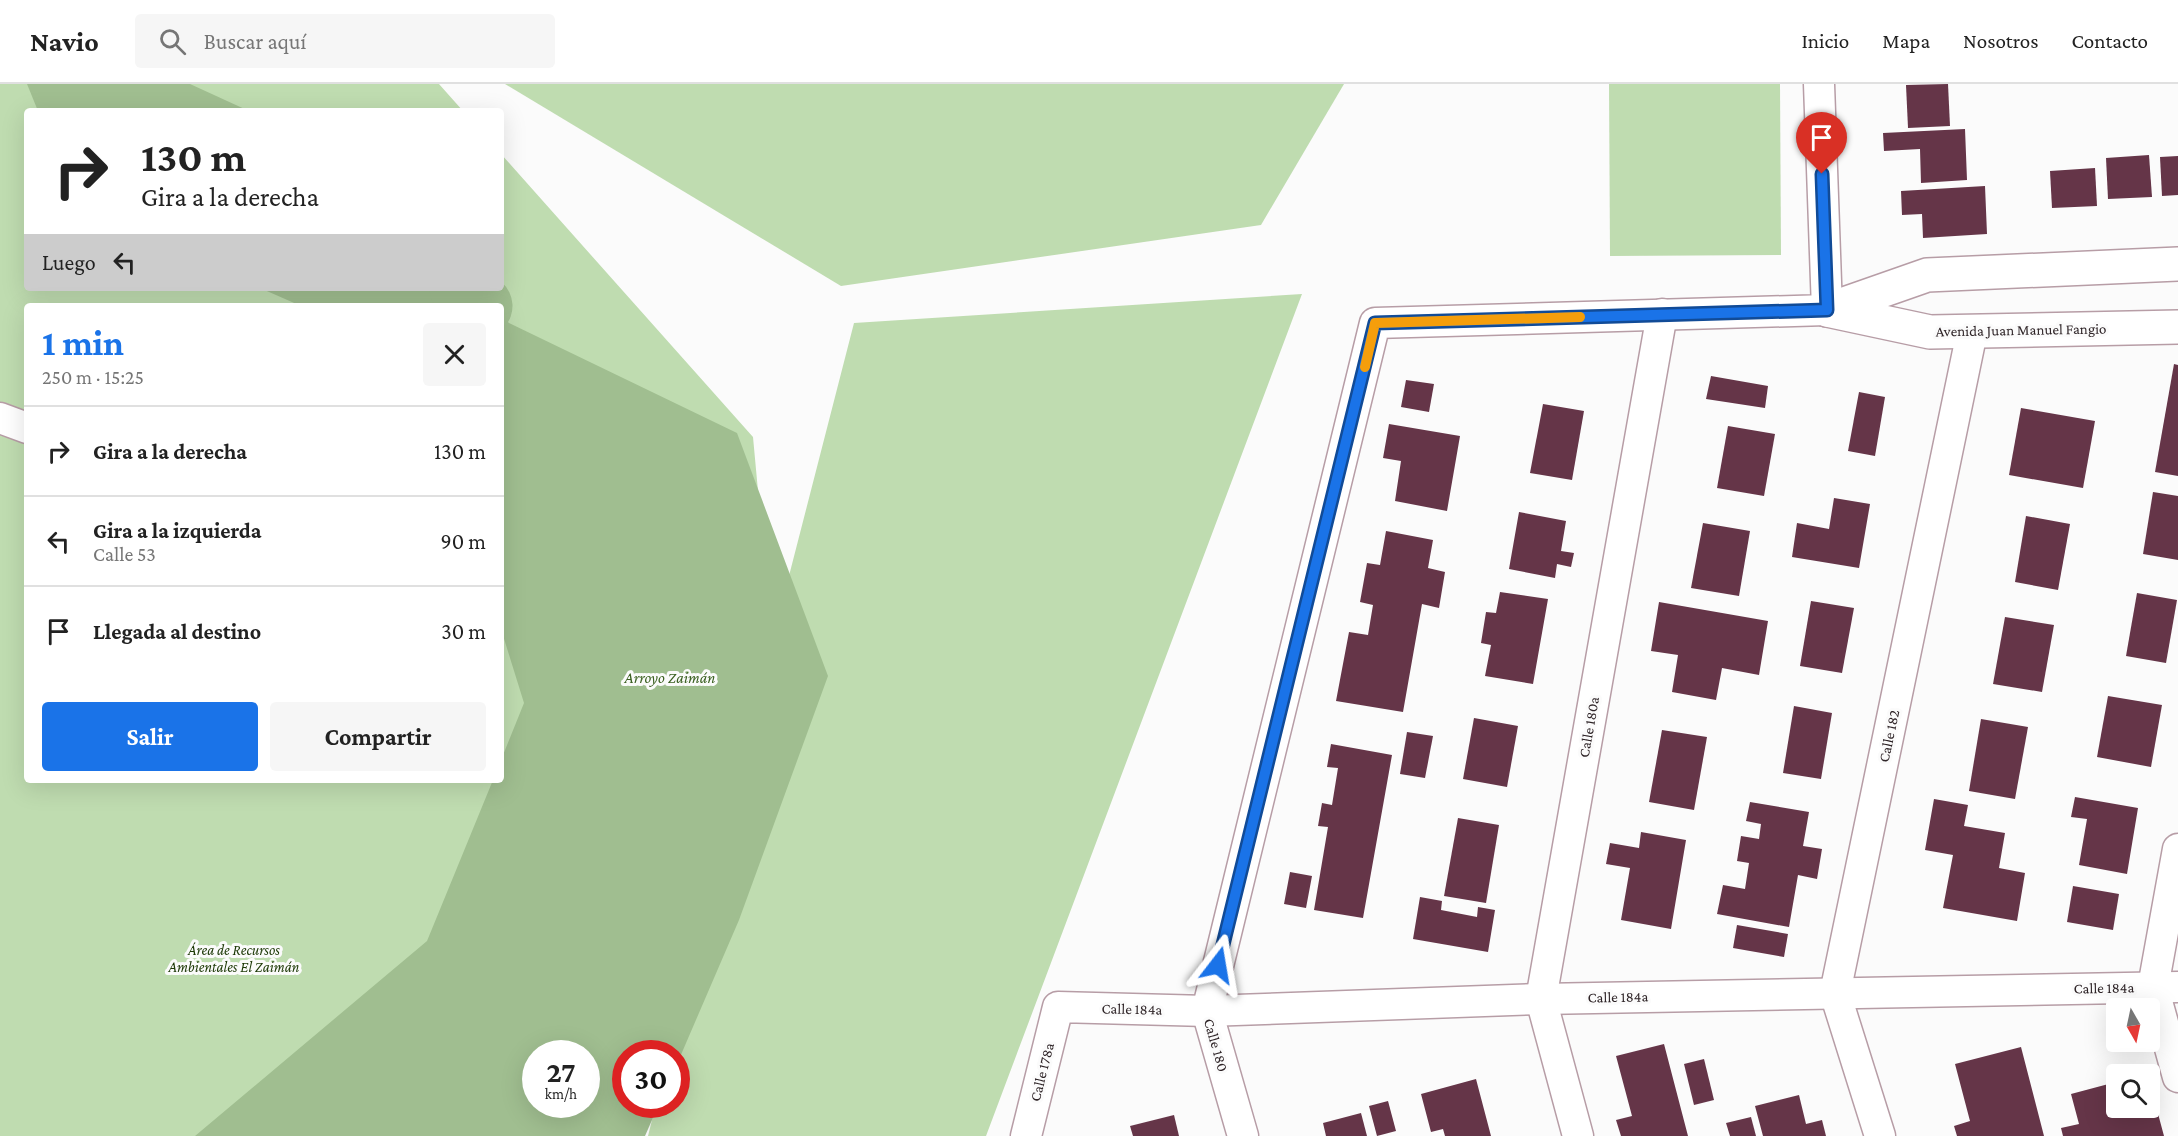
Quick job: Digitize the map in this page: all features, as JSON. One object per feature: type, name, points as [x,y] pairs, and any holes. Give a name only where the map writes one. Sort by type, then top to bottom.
[{"type":"main road","points":[[1827,310],[1926,276],[2178,264]]},
{"type":"main road","name":"Avenida Juan Manuel Fangio","points":[[1827,310],[1930,332],[2178,327]]},
{"type":"street","points":[[1662,314],[1827,310],[1819,84]]},
{"type":"street","name":"Calle 180","points":[[1243,1136],[1206,1011],[1375,323],[1662,314]]},
{"type":"street","name":"Calle 180a","points":[[1578,1136],[1541,999],[1662,314]]},
{"type":"street","name":"Calle 182","points":[[1880,1136],[1835,993],[1972,332]]},
{"type":"street","points":[[0,418],[24,427]]},
{"type":"street","points":[[2178,849],[2166,987],[2178,1077]]},
{"type":"street","name":"Calle 184a","points":[[1058,1007],[1206,1011],[1541,999],[2166,987]]},
{"type":"street","name":"Calle 178a","points":[[1026,1136],[1058,1007]]},
{"type":"green space","name":"Área de Recursos Ambientales El Zaimán","points":[[0,84],[439,84],[460,108],[24,108],[24,291],[504,291],[504,157],[753,437],[772,642],[854,323],[1302,294],[986,1136],[648,1136],[652,1118],[690,1118],[690,1040],[612,1040],[612,1118],[631,1118],[638,1136],[0,1136]]},
{"type":"green space","points":[[505,84],[1344,84],[1261,225],[841,286]]},
{"type":"green space","points":[[1609,84],[1780,84],[1781,255],[1610,256]]},
{"type":"water","points":[[27,84],[190,84],[242,108],[37,108]]},
{"type":"water","points":[[267,291],[444,291],[468,303],[294,303]]},
{"type":"water","name":"Arroyo Zaimán","points":[[504,320],[737,433],[828,676],[739,920],[687,1040],[612,1040],[612,1118],[653,1118],[645,1136],[195,1136],[427,941],[492,783],[504,783],[504,753],[524,703],[504,639]]},
{"type":"building","points":[[1948,84],[1950,126],[1908,128],[1906,85]]},
{"type":"building","points":[[1965,129],[1967,180],[1921,183],[1920,149],[1884,151],[1883,133]]},
{"type":"building","points":[[2149,155],[2152,197],[2108,199],[2106,158]]},
{"type":"building","points":[[2178,156],[2178,195],[2162,196],[2160,157]]},
{"type":"building","points":[[2095,168],[2097,206],[2052,208],[2050,171]]},
{"type":"building","points":[[1985,186],[1987,234],[1923,238],[1922,214],[1902,215],[1901,191]]},
{"type":"building","points":[[2174,364],[2178,365],[2178,476],[2155,472]]},
{"type":"building","points":[[1711,376],[1768,386],[1765,408],[1706,399]]},
{"type":"building","points":[[1406,380],[1434,384],[1429,412],[1401,407]]},
{"type":"building","points":[[1859,392],[1885,397],[1875,456],[1848,451]]},
{"type":"building","points":[[1543,404],[1584,411],[1572,480],[1530,473]]},
{"type":"building","points":[[2021,408],[2095,421],[2083,488],[2009,475]]},
{"type":"building","points":[[1389,424],[1460,436],[1447,511],[1395,501],[1401,461],[1383,458]]},
{"type":"building","points":[[1728,426],[1775,434],[1764,496],[1717,488]]},
{"type":"building","points":[[2153,492],[2178,496],[2178,560],[2143,554]]},
{"type":"building","points":[[1834,498],[1870,504],[1859,568],[1792,557],[1797,523],[1829,529]]},
{"type":"building","points":[[1519,512],[1566,521],[1561,551],[1574,553],[1571,567],[1557,564],[1555,578],[1509,569]]},
{"type":"building","points":[[2026,516],[2070,524],[2058,590],[2015,582]]},
{"type":"building","points":[[1703,523],[1750,531],[1739,596],[1691,588]]},
{"type":"building","points":[[1386,531],[1433,540],[1428,568],[1445,572],[1439,608],[1422,604],[1403,712],[1336,701],[1349,632],[1368,635],[1373,605],[1360,602],[1367,563],[1380,565]]},
{"type":"building","points":[[1500,592],[1548,599],[1533,684],[1485,676],[1491,645],[1481,643],[1486,612],[1496,613]]},
{"type":"building","points":[[2137,593],[2177,600],[2166,663],[2126,656]]},
{"type":"building","points":[[1811,601],[1854,608],[1842,673],[1800,666]]},
{"type":"building","points":[[1659,602],[1768,621],[1759,675],[1722,668],[1716,700],[1672,692],[1678,655],[1651,651]]},
{"type":"building","points":[[2005,617],[2054,625],[2042,692],[1993,684]]},
{"type":"building","points":[[2108,696],[2162,705],[2151,767],[2097,757]]},
{"type":"building","points":[[1794,706],[1832,713],[1821,779],[1783,773]]},
{"type":"building","points":[[1474,718],[1518,726],[1507,787],[1463,779]]},
{"type":"building","points":[[1981,719],[2028,727],[2015,799],[1969,791]]},
{"type":"building","points":[[1662,730],[1707,737],[1694,810],[1649,802]]},
{"type":"building","points":[[1407,732],[1433,736],[1425,778],[1400,774]]},
{"type":"building","points":[[1331,744],[1392,755],[1363,918],[1314,910],[1328,827],[1318,826],[1322,803],[1332,805],[1338,768],[1327,767]]},
{"type":"building","points":[[2075,797],[2138,808],[2127,874],[2079,865],[2087,819],[2071,817]]},
{"type":"building","points":[[1934,799],[1968,805],[1964,826],[2005,833],[1999,868],[2025,873],[2017,921],[1943,908],[1953,855],[1925,850]]},
{"type":"building","points":[[1750,802],[1809,812],[1803,846],[1822,849],[1817,879],[1798,875],[1789,927],[1717,914],[1723,885],[1745,889],[1749,863],[1737,861],[1741,836],[1759,839],[1761,824],[1746,821]]},
{"type":"building","points":[[1458,818],[1499,825],[1486,903],[1444,896]]},
{"type":"building","points":[[1641,832],[1686,840],[1671,929],[1621,920],[1630,868],[1606,864],[1610,843],[1639,848]]},
{"type":"building","points":[[1290,872],[1312,876],[1306,908],[1284,904]]},
{"type":"building","points":[[2073,886],[2119,894],[2113,930],[2067,922]]},
{"type":"building","points":[[1420,897],[1442,901],[1441,910],[1477,917],[1478,907],[1495,910],[1488,952],[1413,939]]},
{"type":"building","points":[[1737,925],[1788,934],[1784,957],[1733,948]]},
{"type":"building","points":[[1664,1044],[1688,1136],[1621,1136],[1616,1120],[1632,1116],[1616,1056]]},
{"type":"building","points":[[2021,1047],[2044,1136],[1957,1136],[1954,1126],[1970,1121],[1955,1064]]},
{"type":"building","points":[[1704,1059],[1714,1100],[1694,1105],[1684,1064]]},
{"type":"building","points":[[1476,1079],[1491,1136],[1445,1136],[1443,1129],[1431,1132],[1421,1094]]},
{"type":"building","points":[[2106,1085],[2106,1118],[2159,1118],[2164,1136],[2063,1136],[2061,1128],[2079,1124],[2071,1094]]},
{"type":"building","points":[[1799,1095],[1806,1124],[1822,1120],[1826,1136],[1763,1136],[1755,1106]]},
{"type":"building","points":[[1388,1101],[1396,1131],[1377,1136],[1369,1106]]},
{"type":"building","points":[[1361,1113],[1367,1136],[1326,1136],[1323,1123]]},
{"type":"building","points":[[1174,1115],[1179,1136],[1133,1136],[1130,1126]]},
{"type":"building","points":[[1751,1117],[1756,1136],[1730,1136],[1726,1123]]},
{"type":"waterway","name":"Arroyo Zaimán","points":[[464,291],[478,303]]},
{"type":"slow traffic","points":[[1365,367],[1375,323],[1580,317]]},
{"type":"route","points":[[1218,965],[1375,323],[1827,310],[1822,174]]}]
